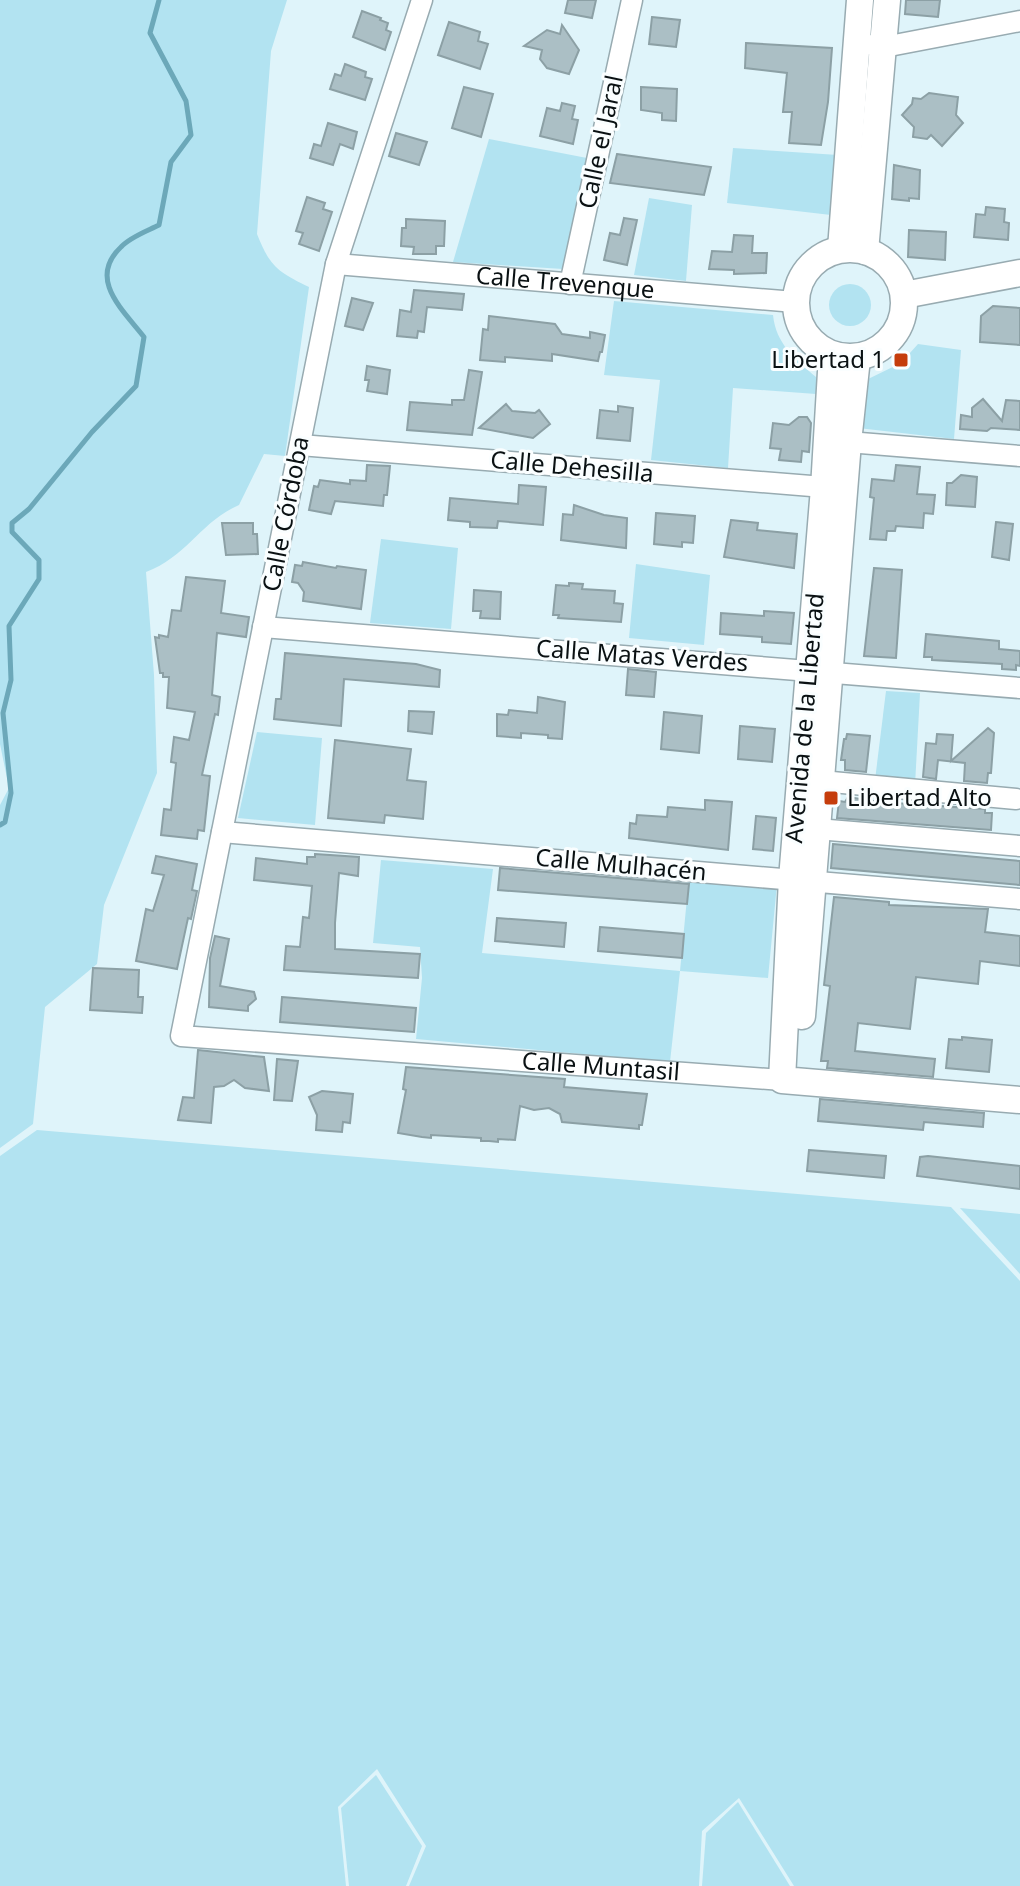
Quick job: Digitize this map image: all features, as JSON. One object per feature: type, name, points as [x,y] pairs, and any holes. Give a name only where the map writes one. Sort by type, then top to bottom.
[{"type":"street","name":"Calle Córdoba","points":[[181,1036],[336,264],[422,0]]},
{"type":"street","name":"Calle el Jaral","points":[[570,284],[632,0]]},
{"type":"street","points":[[853,250],[856,43],[860,0]]},
{"type":"street","points":[[853,250],[884,47],[887,0]]},
{"type":"street","points":[[856,43],[884,47],[1020,21]]},
{"type":"street","points":[[853,250],[879,257],[900,281],[904,295],[904,313],[893,336],[874,353],[844,356],[808,339],[799,323],[795,302],[803,275],[814,263],[826,254],[853,250]]},
{"type":"street","name":"Calle Trevenque","points":[[336,264],[795,302]]},
{"type":"street","points":[[904,295],[1020,273]]},
{"type":"street","name":"Avenida de la Libertad","points":[[831,479],[848,442],[844,356]]},
{"type":"street","name":"Avenida de la Libertad","points":[[791,1081],[831,479],[844,356]]},
{"type":"street","points":[[848,442],[1020,456]]},
{"type":"street","name":"Calle Dehesilla","points":[[300,445],[831,479]]},
{"type":"street","name":"Calle Matas Verdes","points":[[263,627],[1020,688]]},
{"type":"street","name":"Avenida de la Libertad","points":[[803,880],[817,829],[821,781],[819,670]]},
{"type":"street","points":[[821,781],[1016,799]]},
{"type":"street","points":[[817,829],[1020,846]]},
{"type":"street","name":"Calle Mulhacén","points":[[222,832],[1020,899]]},
{"type":"street","name":"Calle Muntasil","points":[[181,1036],[1020,1100]]},
{"type":"shaded area","points":[[0,0],[287,0],[271,51],[257,234],[276,267],[309,287],[285,456],[264,454],[239,505],[214,520],[173,557],[146,572],[157,773],[104,905],[97,964],[45,1007],[33,1124],[0,1148],[0,805],[9,788],[0,744]]},
{"type":"shaded area","points":[[489,139],[587,158],[563,269],[453,262]]},
{"type":"shaded area","points":[[733,148],[838,155],[831,215],[727,203]]},
{"type":"shaded area","points":[[649,198],[692,205],[686,281],[634,275]]},
{"type":"shaded area","points":[[850,284],[865,290],[871,305],[865,320],[850,326],[835,320],[829,305],[835,290]]},
{"type":"shaded area","points":[[614,301],[773,315],[782,343],[816,377],[816,394],[733,388],[728,468],[651,460],[660,380],[604,375]]},
{"type":"shaded area","points":[[918,344],[961,350],[954,439],[858,428],[866,380],[901,363]]},
{"type":"shaded area","points":[[381,539],[458,548],[451,629],[370,623]]},
{"type":"shaded area","points":[[636,564],[710,575],[704,645],[629,638]]},
{"type":"shaded area","points":[[886,691],[920,693],[915,785],[875,780]]},
{"type":"shaded area","points":[[257,732],[322,738],[315,825],[238,818]]},
{"type":"shaded area","points":[[381,860],[493,869],[482,953],[680,971],[670,1062],[416,1039],[422,978],[420,947],[373,943]]},
{"type":"shaded area","points":[[689,877],[777,884],[768,978],[680,971]]},
{"type":"shaded area","points":[[37,1130],[951,1207],[1020,1281],[1020,1886],[794,1886],[739,1798],[702,1831],[699,1886],[409,1886],[426,1846],[377,1769],[338,1807],[346,1886],[0,1886],[0,1156]]},
{"type":"shaded area","points":[[960,1208],[1020,1214],[1020,1274]]},
{"type":"shaded area","points":[[376,1775],[422,1846],[406,1886],[349,1886],[341,1808]]},
{"type":"shaded area","points":[[738,1802],[790,1886],[702,1886],[706,1833]]},
{"type":"building","points":[[568,0],[596,0],[592,18],[565,13]]},
{"type":"building","points":[[906,0],[940,0],[938,17],[905,14]]},
{"type":"building","points":[[362,11],[388,23],[386,30],[391,32],[385,50],[353,37]]},
{"type":"building","points":[[652,17],[680,20],[676,47],[649,44]]},
{"type":"building","points":[[449,22],[480,32],[478,41],[488,44],[480,69],[438,55]]},
{"type":"building","points":[[562,25],[579,50],[569,74],[547,68],[540,59],[542,50],[524,46],[547,30],[560,34]]},
{"type":"building","points":[[746,43],[832,48],[821,145],[789,143],[792,112],[783,112],[787,73],[745,68]]},
{"type":"building","points":[[345,64],[366,72],[365,77],[372,79],[365,100],[330,89],[335,74],[341,76]]},
{"type":"building","points":[[464,87],[493,94],[481,137],[452,128]]},
{"type":"building","points":[[641,87],[677,89],[676,121],[662,120],[662,113],[641,110]]},
{"type":"building","points":[[929,93],[958,97],[956,115],[963,123],[942,146],[931,135],[927,139],[913,137],[914,127],[902,115],[912,104],[913,98],[921,99]]},
{"type":"building","points":[[562,103],[575,106],[572,119],[578,120],[573,144],[540,136],[547,108],[560,111]]},
{"type":"building","points":[[328,123],[357,132],[353,149],[340,144],[333,165],[310,158],[314,144],[321,146]]},
{"type":"building","points":[[396,133],[427,142],[419,165],[389,156]]},
{"type":"building","points":[[617,154],[711,167],[704,195],[610,183]]},
{"type":"building","points":[[894,165],[920,170],[919,199],[892,199]]},
{"type":"building","points":[[307,197],[325,203],[323,209],[332,212],[319,251],[299,244],[303,233],[296,231]]},
{"type":"building","points":[[986,207],[1005,209],[1004,222],[1009,223],[1008,240],[974,237],[976,214],[985,215]]},
{"type":"building","points":[[624,218],[637,220],[627,265],[604,260],[610,233],[620,235]]},
{"type":"building","points":[[406,219],[445,221],[444,246],[436,246],[436,254],[413,254],[414,247],[401,246]]},
{"type":"building","points":[[909,230],[946,232],[945,260],[908,257]]},
{"type":"building","points":[[734,235],[753,236],[752,253],[767,253],[766,273],[734,274],[734,270],[709,269],[712,251],[732,252]]},
{"type":"building","points":[[414,290],[464,294],[462,310],[427,307],[424,332],[418,331],[417,338],[397,336],[400,310],[411,312]]},
{"type":"building","points":[[352,298],[373,303],[363,330],[345,326]]},
{"type":"building","points":[[993,306],[1020,308],[1020,345],[980,342],[981,316]]},
{"type":"building","points":[[489,316],[555,324],[562,334],[590,338],[590,332],[605,335],[602,352],[598,361],[552,354],[552,361],[505,357],[505,362],[480,360],[483,329],[488,330]]},
{"type":"building","points":[[367,366],[390,370],[387,394],[367,391]]},
{"type":"building","points":[[469,370],[482,372],[472,435],[407,430],[410,402],[452,405],[452,400],[464,400]]},
{"type":"building","points":[[983,399],[1002,421],[1006,400],[1020,401],[1020,430],[960,429],[961,415],[972,417],[972,408]]},
{"type":"building","points":[[506,404],[512,411],[535,413],[539,410],[550,424],[533,438],[479,428]]},
{"type":"building","points":[[618,406],[633,408],[630,441],[597,438],[600,410],[618,412]]},
{"type":"building","points":[[799,417],[807,417],[811,423],[809,452],[802,451],[801,462],[779,460],[781,449],[770,448],[773,423],[789,425]]},
{"type":"building","points":[[367,465],[390,466],[383,506],[335,501],[331,514],[309,510],[314,486],[318,487],[320,480],[350,484],[350,480],[366,481]]},
{"type":"building","points":[[896,465],[920,467],[917,494],[935,495],[933,514],[924,513],[923,528],[896,526],[895,531],[887,531],[886,540],[870,539],[874,498],[870,497],[872,479],[894,481]]},
{"type":"building","points":[[961,475],[977,477],[975,507],[946,505],[947,483],[952,483]]},
{"type":"building","points":[[519,485],[546,487],[543,525],[498,521],[497,528],[470,527],[470,522],[448,520],[450,498],[518,504]]},
{"type":"building","points":[[574,505],[604,515],[627,518],[626,548],[561,540],[563,514],[573,515]]},
{"type":"building","points":[[656,513],[695,516],[693,543],[682,542],[682,547],[654,544]]},
{"type":"building","points":[[731,520],[758,523],[757,530],[797,534],[794,568],[724,557]]},
{"type":"building","points":[[996,522],[1013,524],[1009,560],[992,557]]},
{"type":"building","points":[[222,523],[253,523],[258,554],[226,555]]},
{"type":"building","points":[[303,562],[366,570],[361,609],[303,601],[304,592],[298,583],[292,582],[295,565],[302,566]]},
{"type":"building","points":[[874,568],[902,570],[896,658],[864,656]]},
{"type":"building","points":[[186,577],[225,581],[221,613],[249,617],[246,637],[217,633],[212,695],[220,697],[202,775],[210,776],[204,831],[198,830],[197,839],[161,835],[164,809],[171,810],[176,763],[171,762],[174,737],[189,740],[195,712],[167,708],[169,677],[163,677],[160,673],[155,637],[168,637],[172,610],[181,611]]},
{"type":"building","points":[[569,583],[583,584],[582,589],[615,591],[614,603],[623,604],[621,622],[558,618],[559,615],[553,615],[556,585],[569,586]]},
{"type":"building","points":[[474,590],[501,592],[500,619],[480,618],[481,611],[473,611]]},
{"type":"building","points":[[764,611],[794,613],[791,644],[762,642],[762,637],[720,634],[721,613],[764,616]]},
{"type":"building","points":[[926,634],[999,641],[999,649],[1020,651],[1020,666],[1016,665],[1016,670],[1002,669],[1002,664],[932,660],[932,657],[924,657]]},
{"type":"building","points":[[285,653],[416,664],[440,670],[439,687],[344,679],[341,726],[274,719],[276,699],[281,699]]},
{"type":"building","points":[[628,669],[656,672],[654,697],[626,695]]},
{"type":"building","points":[[538,697],[565,702],[562,739],[521,733],[521,738],[497,736],[497,714],[508,715],[509,710],[537,713]]},
{"type":"building","points":[[409,711],[434,712],[432,734],[408,731]]},
{"type":"building","points":[[664,712],[702,716],[699,753],[661,749]]},
{"type":"building","points":[[740,726],[775,729],[772,762],[738,759]]},
{"type":"building","points":[[988,728],[994,733],[991,773],[988,773],[987,783],[964,781],[965,763],[938,760],[936,779],[923,777],[926,743],[936,744],[937,734],[953,735],[951,761]]},
{"type":"building","points":[[847,734],[870,736],[866,772],[845,770],[845,760],[841,760]]},
{"type":"building","points":[[335,740],[411,749],[407,780],[426,782],[423,819],[385,815],[384,823],[328,818]]},
{"type":"building","points":[[848,797],[985,809],[985,813],[992,813],[991,830],[837,818],[839,801],[845,802]]},
{"type":"building","points":[[705,800],[732,802],[728,850],[629,838],[630,823],[636,824],[637,815],[667,817],[668,807],[705,810]]},
{"type":"building","points":[[756,816],[776,818],[773,851],[753,849]]},
{"type":"building","points":[[833,844],[1020,861],[1020,885],[831,868]]},
{"type":"building","points":[[315,854],[359,857],[358,876],[339,873],[335,949],[420,954],[418,978],[284,970],[286,946],[300,947],[303,917],[309,918],[312,886],[254,880],[256,858],[307,864],[307,857],[315,857]]},
{"type":"building","points":[[156,856],[197,864],[192,890],[197,891],[177,969],[136,961],[146,909],[153,911],[164,875],[152,873]]},
{"type":"building","points":[[500,868],[689,884],[687,904],[498,890]]},
{"type":"building","points":[[834,897],[889,902],[889,905],[988,909],[985,932],[1020,936],[1020,966],[980,961],[978,984],[916,977],[910,1029],[858,1023],[855,1051],[935,1059],[933,1077],[827,1068],[828,1061],[821,1061],[830,986],[824,985]]},
{"type":"building","points":[[497,918],[566,923],[564,947],[495,941]]},
{"type":"building","points":[[600,927],[684,934],[682,958],[598,951]]},
{"type":"building","points":[[215,936],[229,939],[220,986],[254,992],[256,999],[248,1006],[248,1011],[209,1007],[210,958]]},
{"type":"building","points":[[93,968],[139,970],[138,997],[143,997],[142,1013],[90,1010]]},
{"type":"building","points":[[282,997],[416,1008],[414,1032],[280,1022]]},
{"type":"building","points":[[962,1037],[992,1040],[989,1072],[946,1068],[949,1039],[962,1040]]},
{"type":"building","points":[[198,1050],[264,1057],[269,1091],[245,1088],[234,1080],[214,1087],[211,1123],[178,1120],[183,1097],[194,1098]]},
{"type":"building","points":[[277,1059],[298,1061],[292,1101],[274,1100]]},
{"type":"building","points":[[406,1067],[565,1079],[564,1087],[647,1094],[642,1125],[639,1129],[562,1122],[560,1114],[549,1108],[534,1110],[520,1106],[515,1140],[481,1141],[481,1138],[431,1135],[431,1138],[398,1133],[406,1090],[403,1089]]},
{"type":"building","points":[[322,1091],[353,1094],[350,1123],[343,1122],[342,1132],[316,1130],[317,1115],[309,1097]]},
{"type":"building","points":[[820,1099],[984,1113],[983,1127],[924,1122],[923,1130],[818,1121]]},
{"type":"building","points":[[809,1150],[886,1156],[884,1178],[807,1171]]},
{"type":"building","points":[[920,1157],[1020,1166],[1020,1189],[917,1176]]},
{"type":"waterway","points":[[0,825],[5,822],[11,793],[3,713],[11,680],[9,626],[39,579],[39,560],[12,532],[12,523],[29,509],[92,432],[136,386],[144,337],[112,294],[107,271],[111,259],[125,243],[159,225],[171,162],[191,135],[186,101],[150,33],[159,0]]},
{"type":"place","name":"Libertad 1","points":[[901,360]]},
{"type":"place","name":"Libertad Alto","points":[[831,798]]}]
